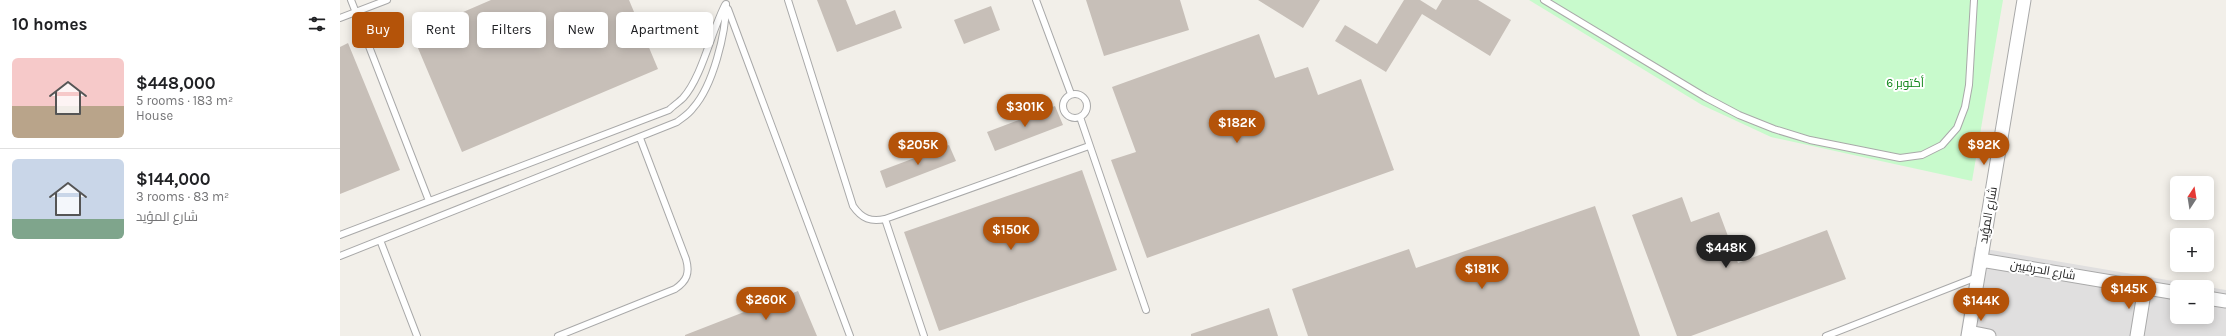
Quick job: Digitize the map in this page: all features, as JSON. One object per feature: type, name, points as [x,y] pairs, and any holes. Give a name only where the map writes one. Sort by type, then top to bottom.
[{"type":"street","name":"شارع المؤيد","points":[[1969,334],[2024,0]]},
{"type":"street","name":"شارع الحرفيين","points":[[1981,260],[2170,292]]},
{"type":"street","points":[[2137,336],[2145,287]]},
{"type":"street","points":[[2214,299],[2226,301]]},
{"type":"street","points":[[1969,334],[1990,336]]},
{"type":"lane","points":[[351,0],[355,12],[387,0]]},
{"type":"lane","points":[[788,0],[853,206],[859,214],[867,219],[876,221],[885,219],[1089,146]]},
{"type":"lane","points":[[1036,0],[1071,94]]},
{"type":"lane","points":[[1544,0],[1705,97],[1739,115],[1774,129],[1810,140],[1900,158],[1922,155],[1942,145],[1958,128],[1965,107],[1968,85],[1974,0]]},
{"type":"lane","points":[[340,256],[677,122],[694,108],[705,89],[722,43],[726,23],[725,2]]},
{"type":"lane","points":[[340,235],[669,110],[683,98],[694,81],[725,2]]},
{"type":"lane","points":[[725,2],[850,336]]},
{"type":"lane","points":[[340,18],[352,13]]},
{"type":"lane","points":[[369,48],[429,201]]},
{"type":"lane","points":[[1071,94],[1077,94],[1086,99],[1087,110],[1080,117],[1074,118],[1065,112],[1064,102],[1071,94]]},
{"type":"lane","points":[[1080,117],[1146,310]]},
{"type":"lane","points":[[558,336],[675,289],[682,284],[688,276],[689,268],[686,259],[640,138]]},
{"type":"lane","points":[[885,219],[924,336]]},
{"type":"lane","points":[[380,240],[417,336]]},
{"type":"lane","points":[[1826,336],[1978,277]]},
{"type":"shaded area","points":[[1974,247],[2170,280],[2170,324],[2214,324],[2214,288],[2226,290],[2226,336],[1960,336]]},
{"type":"green space","name":"6 أكتوبر","points":[[1529,0],[2003,0],[1972,181],[1771,137],[1702,105]]},
{"type":"building","points":[[491,0],[629,0],[634,12],[616,12],[616,48],[649,48],[658,69],[462,152],[418,48],[469,48],[469,12],[463,12]]},
{"type":"building","points":[[817,0],[846,0],[856,25],[895,10],[902,28],[837,52]]},
{"type":"building","points":[[1086,0],[1180,0],[1189,30],[1104,56]]},
{"type":"building","points":[[1258,0],[1320,0],[1303,28]]},
{"type":"building","points":[[1404,0],[1420,0],[1436,10],[1442,0],[1478,0],[1511,20],[1490,56],[1422,14],[1386,72],[1335,41],[1345,25],[1377,44]]},
{"type":"building","points":[[991,6],[1000,30],[964,44],[954,20]]},
{"type":"building","points":[[1259,34],[1275,78],[1308,67],[1318,95],[1361,79],[1394,170],[1147,258],[1111,160],[1136,152],[1112,87]]},
{"type":"building","points":[[348,43],[400,170],[340,194],[340,47]]},
{"type":"building","points":[[1055,106],[1063,125],[995,151],[987,132]]},
{"type":"building","points":[[949,145],[956,161],[886,188],[880,171]]},
{"type":"building","points":[[1082,170],[1117,270],[939,331],[904,232]]},
{"type":"building","points":[[1682,197],[1691,222],[1719,212],[1738,263],[1827,230],[1846,279],[1691,336],[1677,336],[1632,215]]},
{"type":"building","points":[[1595,206],[1640,336],[1308,336],[1292,289],[1409,249],[1416,268]]},
{"type":"building","points":[[798,291],[817,336],[685,336],[685,335]]},
{"type":"building","points":[[1269,308],[1278,336],[1191,336],[1191,334]]}]
